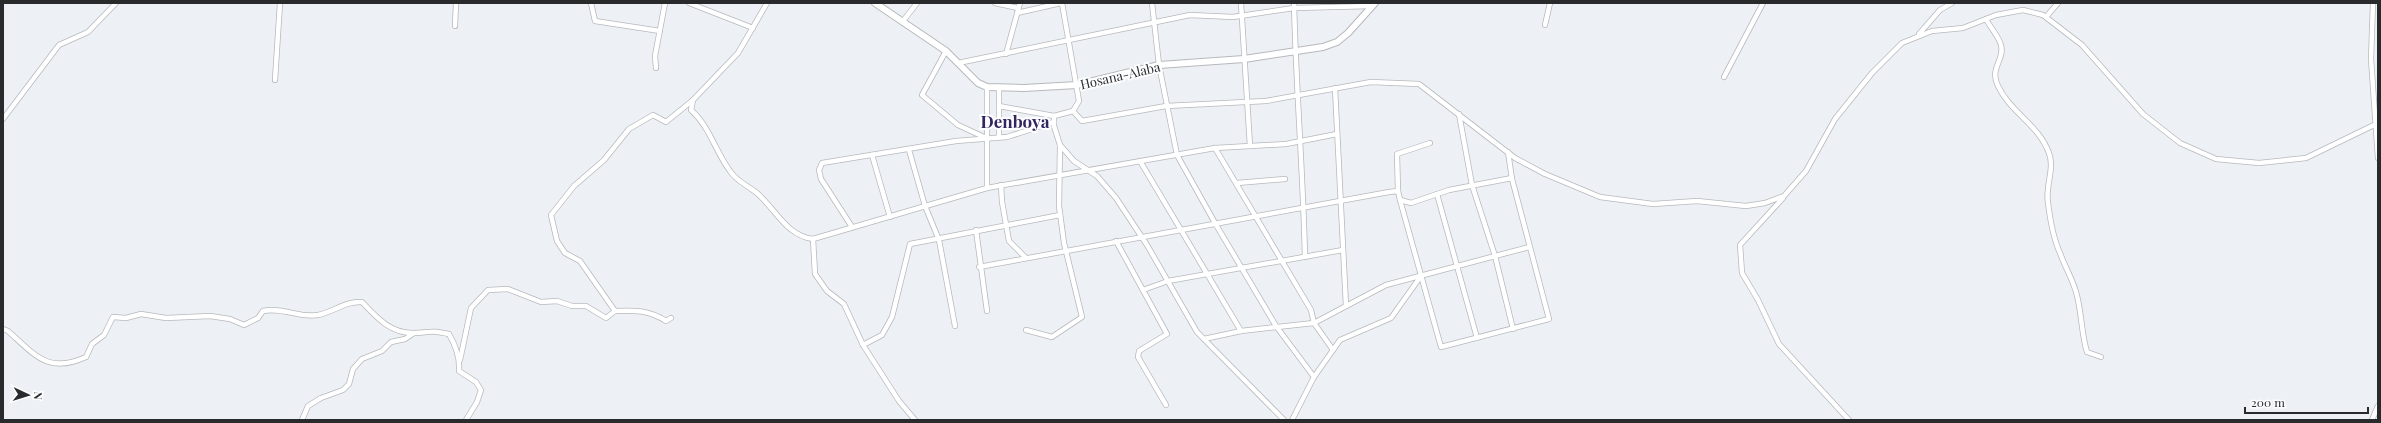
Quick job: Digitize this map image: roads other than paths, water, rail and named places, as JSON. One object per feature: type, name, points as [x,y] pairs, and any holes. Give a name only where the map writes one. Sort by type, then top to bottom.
[{"type":"main road","name":"Hosana-Alaba","points":[[875,3],[946,51],[978,83],[987,87],[999,88],[1077,85],[1159,65],[1295,52],[1337,42],[1373,5]]},
{"type":"street","points":[[3,119],[59,45],[88,32],[116,3]]},
{"type":"street","points":[[275,80],[280,3]]},
{"type":"street","points":[[456,3],[456,26]]},
{"type":"street","points":[[590,3],[595,21],[660,31]]},
{"type":"street","points":[[656,68],[655,56],[665,3]]},
{"type":"street","points":[[689,3],[753,28]]},
{"type":"street","points":[[615,311],[580,261],[565,254],[557,241],[551,215],[574,186],[604,160],[629,129],[653,116],[666,122],[693,100],[738,53],[767,3]]},
{"type":"street","points":[[903,21],[916,3]]},
{"type":"street","points":[[995,3],[1018,10],[1061,3],[1079,101],[1073,112],[1054,116],[999,106]]},
{"type":"street","points":[[1006,54],[1020,3]]},
{"type":"street","points":[[1152,3],[1159,65],[1166,106],[1177,154],[1215,223],[1276,326],[1314,377]]},
{"type":"street","points":[[1241,3],[1250,146]]},
{"type":"street","points":[[1545,25],[1550,3]]},
{"type":"street","points":[[1724,77],[1763,3]]},
{"type":"street","points":[[1918,36],[1945,5],[1952,3]]},
{"type":"street","points":[[2046,17],[2058,3]]},
{"type":"street","points":[[2373,3],[2371,60],[2378,158]]},
{"type":"street","points":[[958,63],[1190,15],[1241,16],[1294,6],[1373,5]]},
{"type":"street","points":[[1294,6],[1305,257]]},
{"type":"street","points":[[1850,420],[1779,344],[1758,300],[1742,273],[1740,244],[1806,171],[1835,119],[1872,73],[1902,43],[1932,31],[1964,28],[1986,19],[2023,10],[2046,17],[2082,45],[2143,114],[2180,143],[2216,159],[2259,163],[2306,158],[2376,125]]},
{"type":"street","points":[[1986,19],[2001,46],[2000,58],[1995,68],[1995,77],[1998,87],[2010,103],[2041,136],[2049,153],[2052,164],[2048,183],[2048,202],[2059,252],[2076,291],[2082,316],[2087,352],[2101,357]]},
{"type":"street","points":[[946,51],[922,95],[958,125],[987,138]]},
{"type":"street","points":[[1073,112],[1082,122],[1166,106],[1247,102],[1298,95],[1371,82],[1418,84],[1508,152],[1545,174],[1600,197],[1653,204],[1697,201],[1746,206],[1765,203],[1784,196]]},
{"type":"street","points":[[987,87],[987,188]]},
{"type":"street","points":[[999,88],[999,137]]},
{"type":"street","points":[[1335,88],[1346,306]]},
{"type":"street","points":[[693,100],[691,110],[704,122],[714,145],[730,172],[758,194],[792,231],[803,238],[813,239],[852,226],[890,217],[1001,185],[1215,148],[1301,141],[1337,134]]},
{"type":"street","points":[[1459,114],[1472,185],[1495,256],[1513,328]]},
{"type":"street","points":[[1026,330],[1052,337],[1082,317],[1065,250],[1060,215],[1060,145],[1054,122],[1054,116]]},
{"type":"street","points":[[852,226],[821,179],[819,170],[822,164],[956,141],[999,137],[1054,122]]},
{"type":"street","points":[[1430,143],[1397,154],[1398,191],[1441,348],[1549,319],[1512,178],[1508,152]]},
{"type":"street","points":[[1060,145],[1074,161],[1097,176],[1116,198],[1142,236],[1197,332],[1284,420]]},
{"type":"street","points":[[1215,148],[1257,216],[1311,310],[1314,323],[1333,350]]},
{"type":"street","points":[[909,150],[925,206],[938,238],[955,326]]},
{"type":"street","points":[[872,155],[890,217]]},
{"type":"street","points":[[1140,161],[1241,331]]},
{"type":"street","points":[[1400,200],[1411,203],[1436,194],[1472,185],[1512,178]]},
{"type":"street","points":[[1237,183],[1285,179]]},
{"type":"street","points":[[1001,185],[1005,225],[1009,241],[1026,258]]},
{"type":"street","points":[[979,267],[1142,236],[1398,191]]},
{"type":"street","points":[[1436,194],[1477,338]]},
{"type":"street","points":[[863,345],[882,335],[892,317],[910,244],[976,230],[1060,215]]},
{"type":"street","points":[[976,230],[979,267],[987,310]]},
{"type":"street","points":[[813,239],[815,274],[827,291],[844,304],[863,345],[899,401],[915,420]]},
{"type":"street","points":[[1116,241],[1167,334],[1139,351],[1138,358],[1166,405]]},
{"type":"street","points":[[1204,339],[1241,331],[1314,323],[1386,285],[1530,247]]},
{"type":"street","points":[[1143,290],[1168,281],[1343,250]]},
{"type":"street","points":[[1292,420],[1314,377],[1340,340],[1391,318],[1421,276]]},
{"type":"street","points":[[466,420],[477,402],[481,390],[476,382],[459,371],[460,361],[466,326],[471,308],[488,290],[508,289],[541,302],[557,301],[572,306],[586,306],[606,318],[615,311],[639,310],[655,314],[666,321],[672,318]]},
{"type":"street","points":[[3,330],[8,331],[39,360],[52,364],[70,364],[86,357],[92,344],[104,335],[113,317],[126,318],[141,314],[166,318],[210,316],[230,319],[244,325],[258,318],[263,311],[276,308],[297,314],[318,315],[351,301],[362,302],[380,322],[399,331],[414,333],[432,330],[449,334],[454,342],[460,361]]},
{"type":"street","points":[[302,420],[308,406],[343,390],[349,384],[353,369],[362,359],[382,350],[391,342],[405,339],[414,333]]},
{"type":"street","points":[[2372,420],[2378,406]]},
{"type":"district","name":"Denboya","points":[[1015,121]]}]
